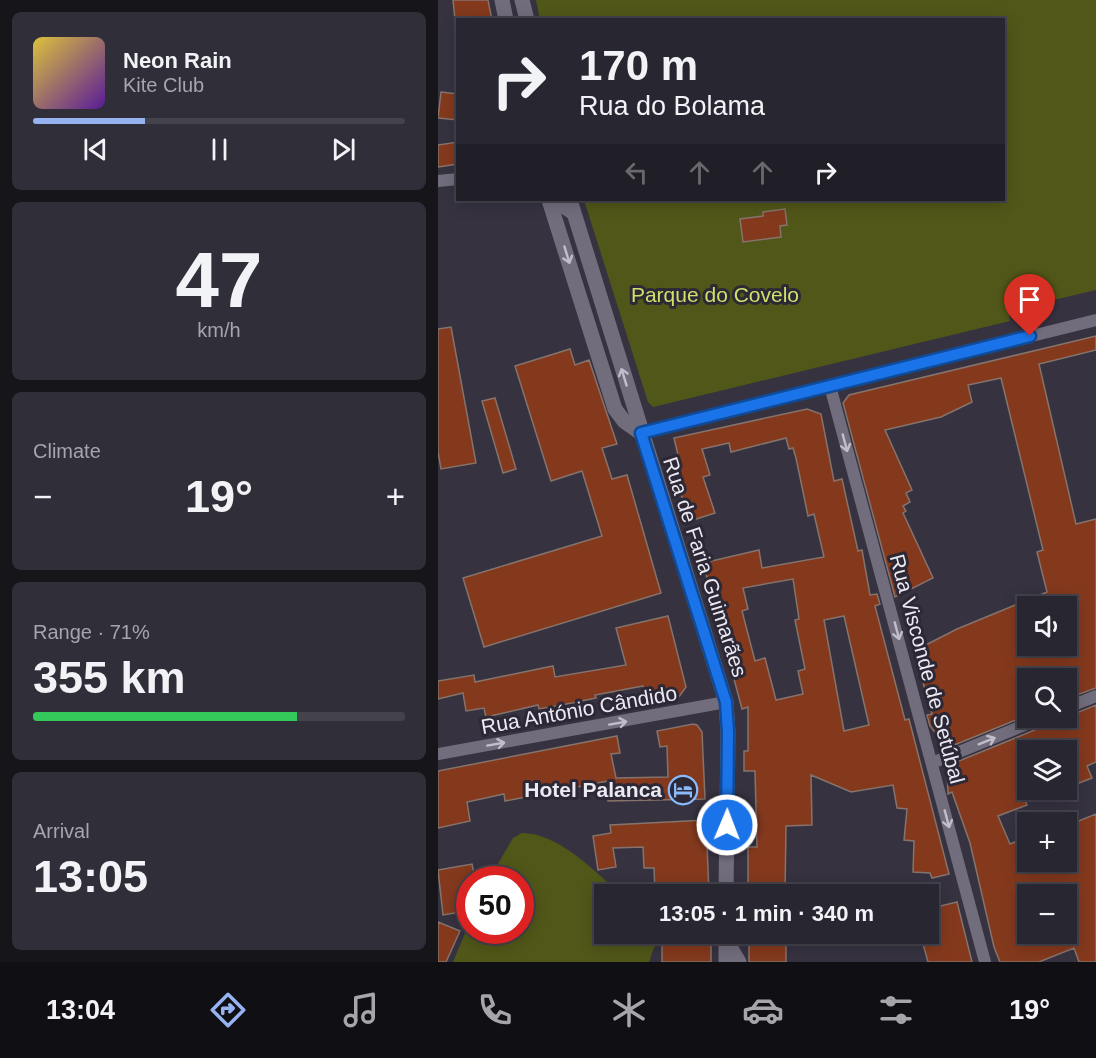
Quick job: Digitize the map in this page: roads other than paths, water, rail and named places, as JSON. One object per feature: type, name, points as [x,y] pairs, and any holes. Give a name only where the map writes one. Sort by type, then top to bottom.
[{"type":"main road","points":[[502,0],[506,18]]},
{"type":"main road","points":[[522,0],[526,18]]},
{"type":"main road","points":[[549,201],[615,409],[624,421],[641,433]]},
{"type":"main road","name":"Rua de Faria Guimarães","points":[[572,207],[726,702],[728,732],[726,884]]},
{"type":"main road","points":[[726,944],[726,962]]},
{"type":"main road","points":[[730,944],[739,962]]},
{"type":"street","points":[[440,182],[456,179]]},
{"type":"street","points":[[561,201],[564,208],[572,207]]},
{"type":"street","points":[[641,433],[1096,320]]},
{"type":"street","name":"Rua Visconde de Setúbal","points":[[830,386],[985,962]]},
{"type":"street","points":[[1077,704],[1096,696]]},
{"type":"street","name":"Rua António Cândido","points":[[438,754],[726,702]]},
{"type":"street","points":[[932,763],[1017,728]]},
{"type":"place","name":"Hotel Palanca","points":[[683,790]]},
{"type":"park label","name":"Parque do Covelo","points":[[715,295]]}]
